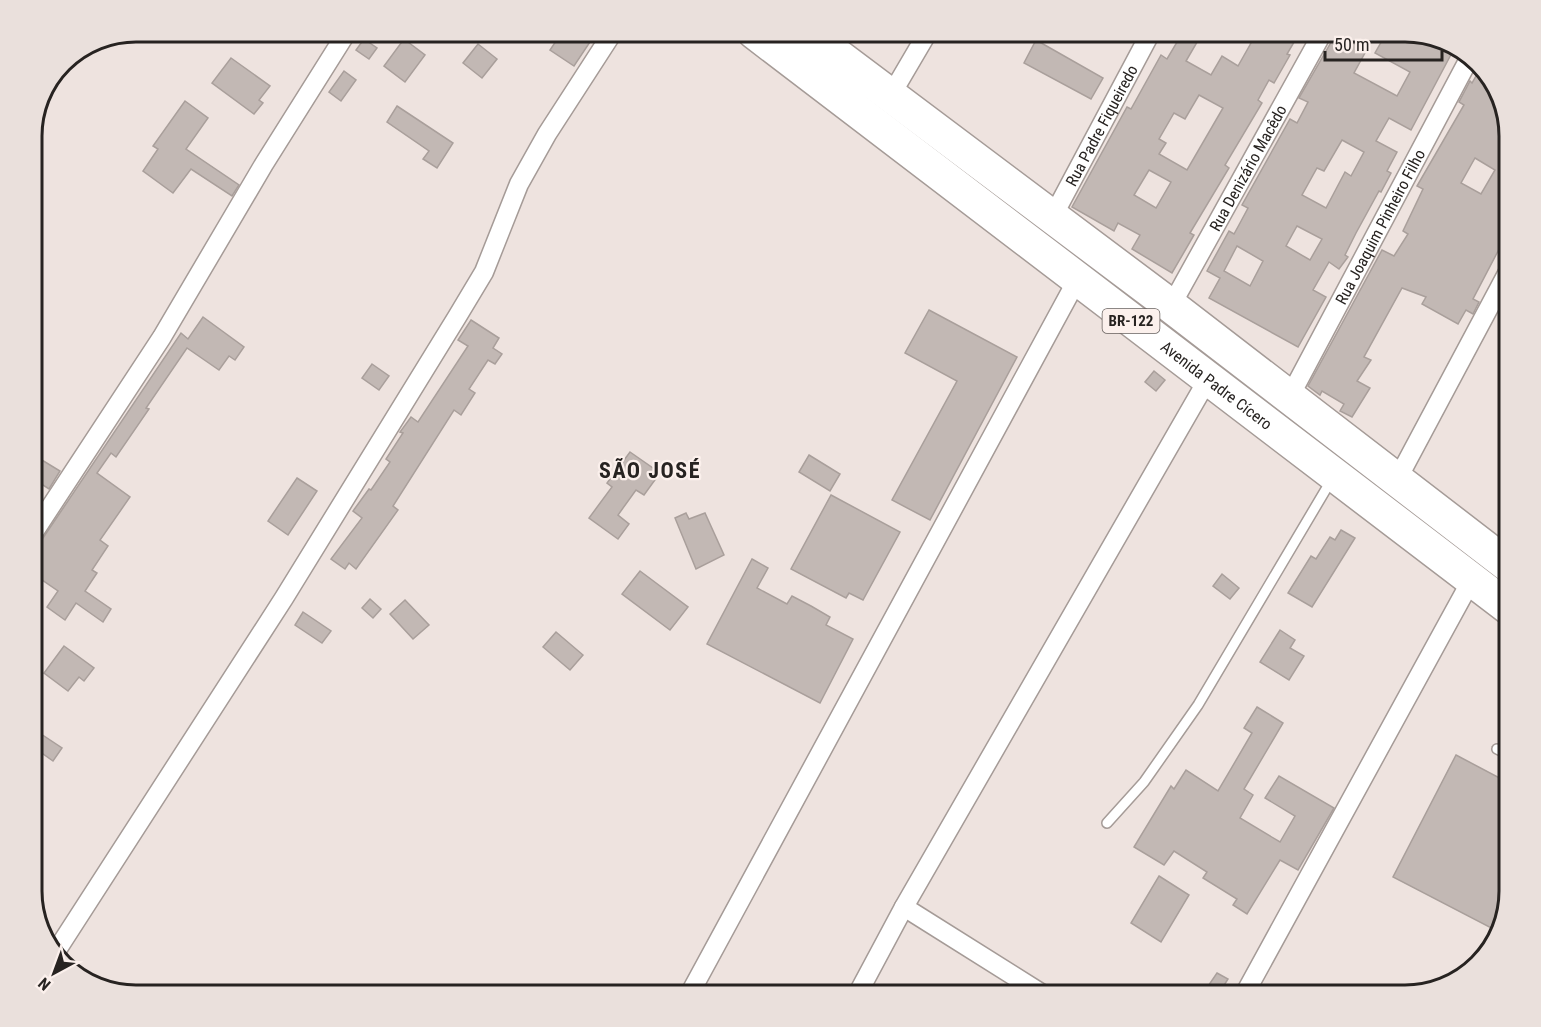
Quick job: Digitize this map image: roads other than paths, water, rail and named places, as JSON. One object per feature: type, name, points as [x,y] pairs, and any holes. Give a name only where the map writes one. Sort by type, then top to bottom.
[{"type":"highway","name":"Avenida Padre Cícero","points":[[767,42],[1499,600]]},
{"type":"highway","name":"Avenida Padre Cícero","points":[[819,42],[1398,480],[1499,550]]},
{"type":"street","points":[[42,520],[162,337],[264,164],[341,42]]},
{"type":"street","points":[[61,943],[284,598],[457,317],[484,272],[519,184],[547,134],[607,42]]},
{"type":"street","points":[[891,95],[922,42]]},
{"type":"street","name":"Rua Padre Fiqueiredo","points":[[1052,218],[1146,42]]},
{"type":"street","name":"Rua Denizário Macêdo","points":[[1171,306],[1317,42]]},
{"type":"street","name":"Rua Joaquim Pinheiro Filho","points":[[1289,398],[1466,64]]},
{"type":"street","points":[[695,985],[1077,280]]},
{"type":"street","points":[[1398,480],[1499,289]]},
{"type":"street","points":[[863,985],[904,907],[1208,379]]},
{"type":"street","points":[[1250,985],[1472,579]]},
{"type":"street","points":[[904,907],[1027,985]]},
{"type":"lane","points":[[1107,824],[1144,782],[1198,705],[1335,475]]},
{"type":"district","name":"SÃO JOSÉ","points":[[650,470]]}]
